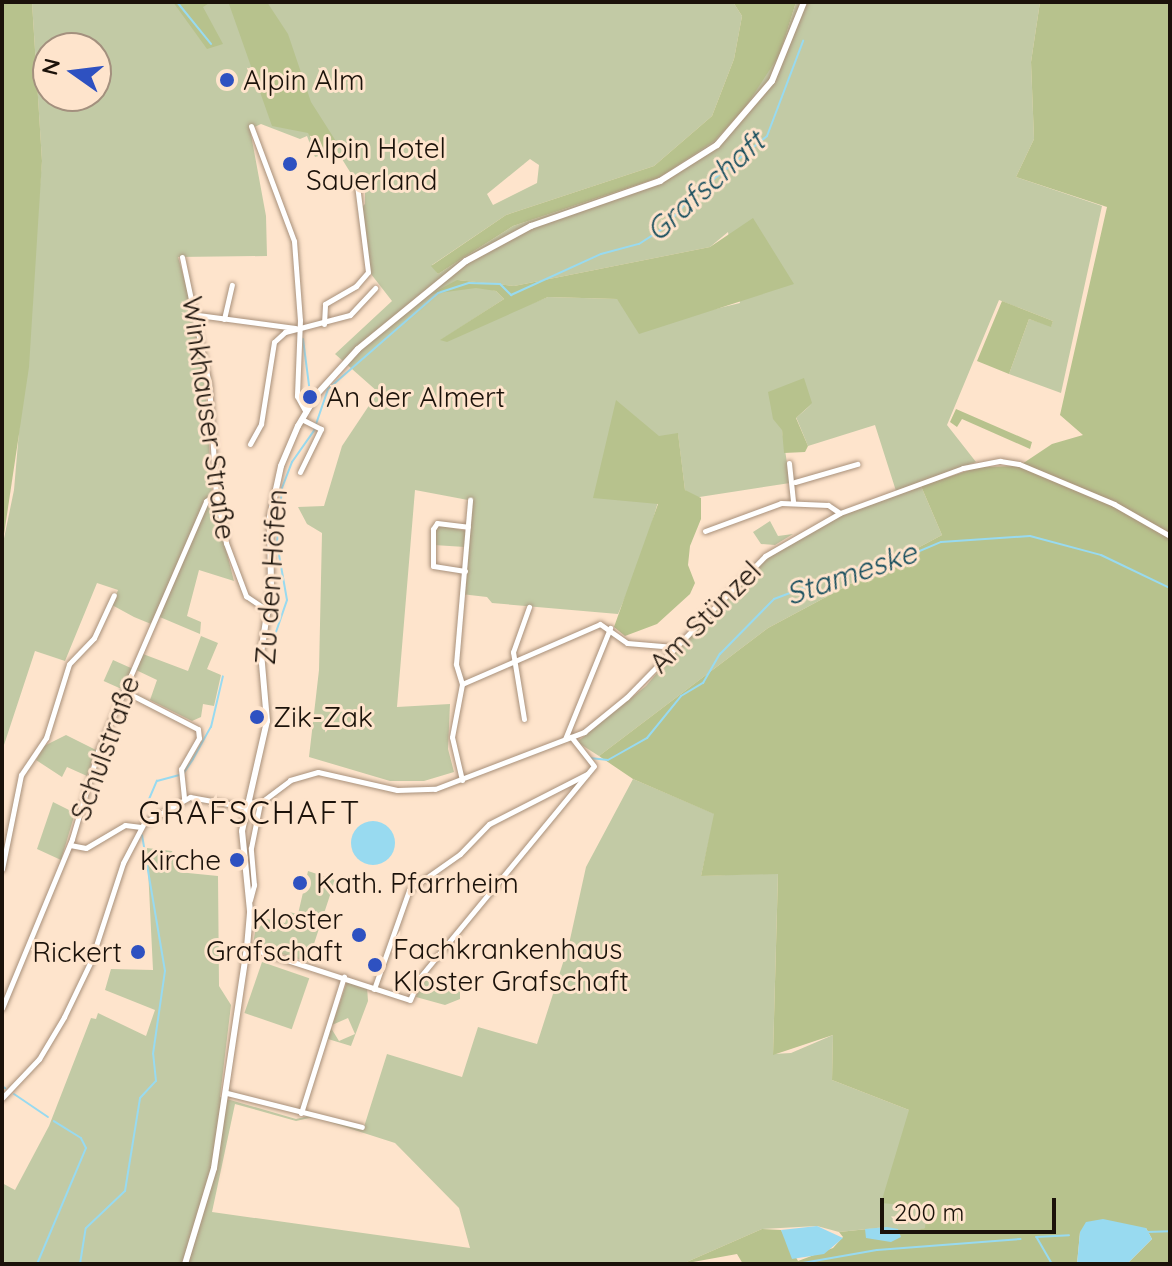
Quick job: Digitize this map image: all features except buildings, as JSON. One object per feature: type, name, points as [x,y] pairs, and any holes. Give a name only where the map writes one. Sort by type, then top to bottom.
[{"type":"street","name":"Zu den Höfen","points":[[185,1264],[209,1194],[227,1093],[247,947],[249,900],[242,842],[245,804],[267,718],[261,653],[268,611],[272,503],[301,419],[358,349],[466,261],[520,231],[660,181],[717,145],[772,81],[804,2]]},
{"type":"street","points":[[251,126],[274,199],[291,230],[300,329],[297,396],[306,412]]},
{"type":"street","points":[[324,324],[325,304],[368,272],[357,185]]},
{"type":"street","name":"Winkhauser Straße","points":[[182,257],[198,315],[212,413],[216,494],[226,543],[243,591],[254,605],[268,611]]},
{"type":"street","points":[[224,319],[232,285]]},
{"type":"street","points":[[250,444],[261,424],[274,342],[300,329],[324,324],[354,312],[375,288]]},
{"type":"street","points":[[198,315],[300,329]]},
{"type":"street","points":[[300,472],[318,427],[301,419]]},
{"type":"street","name":"Am Stünzel","points":[[260,803],[290,780],[318,772],[412,791],[462,780],[568,738],[607,715],[765,556],[840,513],[953,471],[1006,461],[1085,490],[1170,536]]},
{"type":"street","points":[[789,463],[795,482],[793,502]]},
{"type":"street","points":[[795,482],[857,464]]},
{"type":"street","name":"Schulstraße","points":[[2,1008],[70,845],[90,772],[204,506],[216,494]]},
{"type":"street","points":[[462,780],[451,741],[462,684],[456,664],[470,500]]},
{"type":"street","points":[[705,531],[743,513],[793,502],[828,505],[840,513]]},
{"type":"street","points":[[465,571],[434,567],[431,555],[436,524],[468,527]]},
{"type":"street","points":[[2,869],[21,775],[46,738],[69,664],[94,638],[114,595]]},
{"type":"street","points":[[524,719],[512,664],[529,607]]},
{"type":"street","points":[[462,684],[597,625],[610,628],[629,644],[674,647]]},
{"type":"street","points":[[247,947],[411,999],[420,977],[594,766],[568,738],[610,628]]},
{"type":"street","points":[[124,691],[198,729],[199,737],[181,774],[184,799]]},
{"type":"street","points":[[374,989],[407,892],[460,854],[489,824],[589,772]]},
{"type":"street","points":[[2,1098],[39,1059],[64,1017],[141,827],[184,799],[260,803],[251,848],[254,885],[249,900]]},
{"type":"street","points":[[70,845],[86,848],[125,825],[141,827]]},
{"type":"street","points":[[301,1113],[344,977]]},
{"type":"street","points":[[227,1093],[362,1127]]},
{"type":"green space","points":[[2,2],[32,2],[32,112],[39,112],[42,161],[29,367],[2,548]]},
{"type":"green space","points":[[32,2],[733,2],[742,16],[734,59],[712,116],[654,166],[506,215],[432,265],[438,274],[513,226],[658,178],[780,54],[796,2],[1040,2],[1031,62],[1034,139],[1016,177],[1102,206],[1061,393],[1009,374],[1029,319],[1051,326],[1053,321],[999,300],[947,425],[976,462],[896,491],[875,425],[808,446],[796,418],[782,430],[790,483],[693,498],[685,490],[678,434],[641,560],[618,614],[492,603],[487,597],[461,594],[465,547],[434,545],[435,529],[439,525],[466,531],[468,500],[415,490],[397,707],[450,704],[448,749],[454,772],[424,781],[390,781],[309,757],[319,670],[322,533],[307,524],[298,507],[324,506],[342,446],[378,392],[335,354],[392,301],[371,274],[358,211],[365,204],[365,181],[355,180],[337,151],[315,157],[307,136],[300,139],[261,124],[250,129],[266,216],[267,256],[178,257],[195,316],[206,395],[212,495],[234,581],[199,570],[187,616],[201,622],[200,634],[155,615],[151,624],[134,617],[112,605],[118,590],[97,583],[65,661],[35,651],[2,751],[2,548],[14,490],[42,161],[39,112],[112,112],[112,32],[34,32]],"holes":[[[530,159],[539,165],[537,183],[493,205],[487,194]],[[728,232],[740,303],[690,315],[617,299],[548,297],[441,340],[504,299],[496,291],[457,280],[514,286],[710,247]]]},
{"type":"green space","points":[[173,2],[211,2],[203,7],[223,44],[207,49]]},
{"type":"green space","points":[[223,2],[267,2],[288,34],[311,102],[339,146],[315,148],[308,133],[272,126],[229,4]]},
{"type":"green space","points":[[733,2],[796,2],[780,54],[744,109],[714,141],[658,178],[513,226],[438,274],[431,266],[506,215],[654,166],[712,116],[734,59],[742,16]]},
{"type":"green space","points":[[1040,2],[1170,2],[1170,1264],[1127,1264],[1152,1239],[1146,1228],[1080,1232],[1077,1264],[743,1264],[737,1254],[682,1264],[762,1229],[781,1230],[798,1261],[833,1248],[843,1237],[839,1232],[887,1227],[902,1234],[925,1228],[927,1207],[881,1203],[909,1110],[832,1080],[833,1035],[773,1055],[778,874],[701,876],[714,814],[633,779],[599,756],[768,628],[942,535],[921,486],[979,467],[1019,466],[1052,444],[1083,435],[1060,415],[1107,207],[1016,177],[1034,139],[1031,62]]},
{"type":"green space","points":[[753,218],[794,284],[639,334],[617,299],[548,297],[447,342],[440,340],[504,299],[496,291],[476,288],[431,294],[457,280],[514,286],[710,247]]},
{"type":"green space","points":[[1002,301],[1053,321],[1051,327],[1029,319],[1009,374],[977,361]]},
{"type":"green space","points":[[804,378],[812,403],[796,418],[808,446],[805,452],[784,453],[782,430],[773,419],[768,392]]},
{"type":"green space","points":[[616,400],[659,436],[678,433],[685,490],[701,498],[701,519],[690,546],[688,565],[695,583],[690,594],[657,624],[625,636],[614,627],[658,504],[593,498]]},
{"type":"green space","points":[[956,409],[1032,442],[1030,449],[962,419],[957,427],[950,422]]},
{"type":"green space","points":[[921,486],[942,535],[768,628],[599,756],[577,742],[646,686],[712,608],[766,557],[841,516]]},
{"type":"green space","points":[[770,521],[778,536],[793,534],[775,545],[761,544],[753,532]]},
{"type":"green space","points":[[201,636],[218,643],[207,669],[221,675],[214,706],[203,704],[201,717],[192,721],[150,700],[157,680],[136,670],[143,654],[188,671]]},
{"type":"green space","points":[[113,660],[133,669],[124,690],[104,681]]},
{"type":"green space","points":[[66,735],[96,750],[87,776],[67,767],[62,777],[36,760],[44,746]]},
{"type":"green space","points":[[633,779],[715,814],[701,876],[778,873],[773,1054],[791,1053],[833,1035],[832,1080],[909,1110],[928,1207],[926,1228],[902,1234],[886,1227],[839,1232],[817,1226],[762,1229],[682,1264],[2,1264],[2,1183],[15,1190],[49,1126],[91,1018],[96,1019],[98,1013],[146,1036],[155,1010],[105,990],[111,969],[153,970],[147,848],[172,851],[178,872],[218,876],[219,986],[231,1005],[220,1097],[296,1119],[313,1115],[363,1130],[387,1054],[462,1077],[478,1027],[537,1044],[569,944],[586,867]],"holes":[[[235,1104],[296,1121],[314,1117],[395,1143],[459,1208],[470,1248],[212,1212]]]},
{"type":"green space","points":[[53,802],[75,813],[61,860],[37,849]]},
{"type":"green space","points":[[308,871],[335,880],[308,962],[253,945],[255,932],[267,919],[285,923],[289,912],[298,914]]},
{"type":"green space","points":[[262,962],[309,978],[292,1029],[244,1013]]},
{"type":"green space","points":[[424,976],[460,988],[460,999],[445,1005],[416,997]]},
{"type":"green space","points":[[347,982],[367,987],[368,1001],[351,1046],[328,1039],[331,1028],[339,1041],[355,1034],[348,1018],[332,1025]]},
{"type":"water","points":[[373,821],[388,828],[395,843],[388,858],[373,865],[358,858],[351,843],[358,828]]},
{"type":"water","points":[[1103,1219],[1146,1228],[1152,1239],[1127,1264],[1077,1264],[1080,1232],[1086,1222]]},
{"type":"water","points":[[817,1226],[843,1238],[824,1254],[792,1259],[781,1230]]},
{"type":"water","points":[[865,1229],[898,1229],[901,1237],[891,1242],[866,1238]]},
{"type":"waterway","points":[[177,2],[211,44]]},
{"type":"waterway","name":"Grafschaft","points":[[276,632],[287,600],[277,543],[282,488],[292,462],[314,430],[328,389],[438,293],[469,283],[500,284],[511,295],[601,254],[639,244],[665,227],[689,199],[767,136],[803,41]]},
{"type":"waterway","points":[[303,339],[310,393]]},
{"type":"waterway","name":"Stameske","points":[[590,758],[608,760],[647,738],[681,696],[703,683],[720,654],[774,599],[856,568],[896,561],[941,542],[1030,536],[1101,555],[1170,588]]},
{"type":"waterway","name":"Grafschaft","points":[[144,811],[157,781],[183,774],[193,759],[211,727],[223,676]]},
{"type":"waterway","name":"Grafschaft","points":[[80,1264],[86,1228],[125,1191],[140,1098],[156,1081],[153,1054],[165,971],[142,835]]},
{"type":"waterway","points":[[14,1094],[48,1117]]},
{"type":"waterway","points":[[37,1264],[86,1148],[81,1138],[54,1121]]},
{"type":"waterway","points":[[1147,1232],[1170,1231]]},
{"type":"waterway","points":[[1036,1237],[1069,1235]]},
{"type":"waterway","points":[[1037,1238],[1052,1264]]},
{"type":"waterway","points":[[797,1264],[877,1250],[1021,1239]]},
{"type":"waterway","points":[[774,1264],[795,1264]]},
{"type":"place","name":"Alpin Alm","points":[[227,80]]},
{"type":"place","name":"Alpin Hotel Sauerland","points":[[290,164]]},
{"type":"place","name":"An der Almert","points":[[310,397]]},
{"type":"place","name":"Zik-Zak","points":[[257,717]]},
{"type":"place","name":"Kirche","points":[[237,860]]},
{"type":"place","name":"Kath. Pfarrheim","points":[[300,883]]},
{"type":"place","name":"Kloster Grafschaft","points":[[359,935]]},
{"type":"place","name":"Rickert","points":[[138,952]]},
{"type":"place","name":"Fachkrankenhaus Kloster Grafschaft","points":[[375,965]]},
{"type":"district","name":"GRAFSCHAFT","points":[[250,812]]}]
